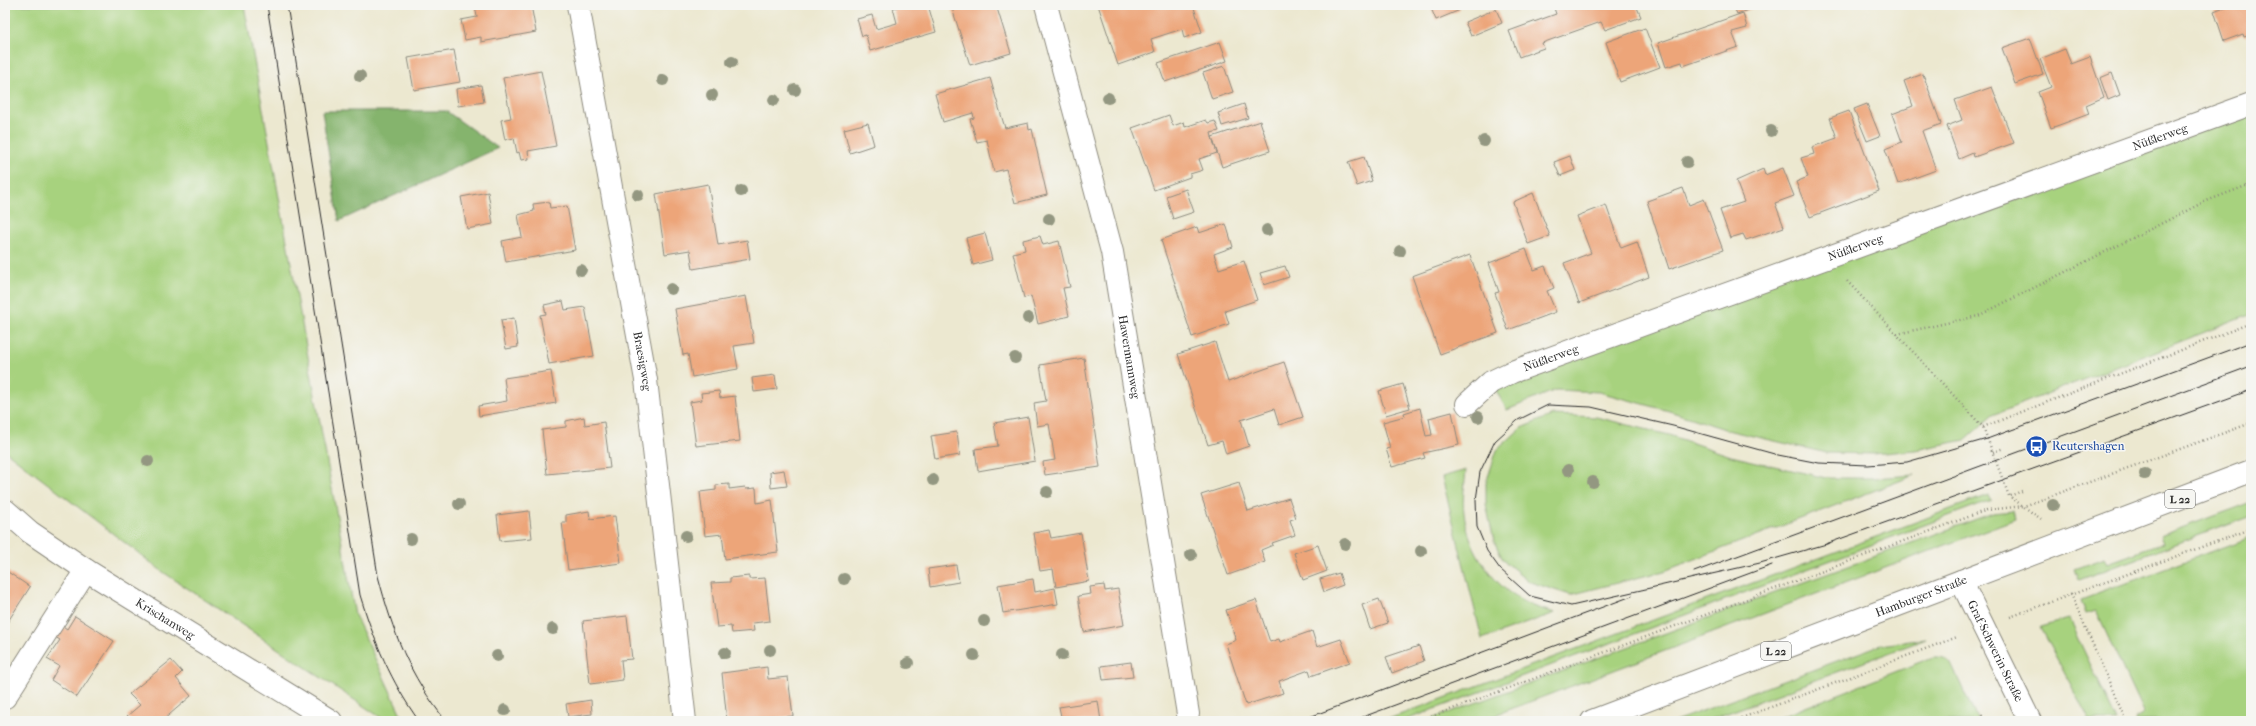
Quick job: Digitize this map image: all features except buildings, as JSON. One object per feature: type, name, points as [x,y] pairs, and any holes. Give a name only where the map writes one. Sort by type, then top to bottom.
[{"type":"street","name":"Braesigweg","points":[[578,5],[646,380],[685,721]]},
{"type":"street","name":"Hawermannweg","points":[[1046,5],[1112,252],[1188,714]]},
{"type":"street","name":"Nüßlerweg","points":[[1467,404],[1492,382],[1512,372],[2251,104]]},
{"type":"street","name":"Hamburger Straße","points":[[1592,721],[2251,471]]},
{"type":"street","name":"Krischanweg","points":[[5,510],[30,532],[86,570],[331,721]]},
{"type":"street","points":[[5,697],[86,570]]},
{"type":"street","name":"Graf-Schwerin-Straße","points":[[1961,581],[2030,721]]},
{"type":"path","points":[[1897,334],[1978,316],[2204,202],[2251,184]]},
{"type":"path","points":[[1826,259],[1983,428],[2009,496],[2042,520]]},
{"type":"path","points":[[1983,428],[2251,323]]},
{"type":"path","points":[[1420,721],[1987,510],[2024,506],[2251,423]]},
{"type":"path","points":[[1992,452],[2004,448]]},
{"type":"path","points":[[2009,496],[2022,491]]},
{"type":"path","points":[[2025,611],[2251,529]]},
{"type":"path","points":[[2071,594],[2126,721]]},
{"type":"path","points":[[1734,721],[1946,642]]},
{"type":"path","points":[[1976,721],[1984,713]]},
{"type":"green space","points":[[5,5],[244,5],[355,615],[404,721],[386,721],[163,572],[5,451]]},
{"type":"green space","points":[[2251,104],[2251,314],[1993,415],[1965,440],[1915,450],[1874,454],[1827,453],[1731,431],[1669,411],[1599,392],[1556,390],[1507,410],[1491,382]]},
{"type":"green space","points":[[322,111],[446,111],[498,148],[339,221]]},
{"type":"green space","points":[[1553,415],[1596,417],[1669,435],[1731,456],[1826,478],[1873,478],[1915,475],[1664,571],[1570,595],[1530,582],[1503,560],[1494,541],[1486,504],[1486,483],[1497,450],[1521,428]]},
{"type":"green space","points":[[1466,470],[1463,508],[1471,541],[1484,566],[1503,587],[1514,596],[1529,605],[1555,613],[1482,639],[1442,477]]},
{"type":"green space","points":[[1988,495],[1991,500],[1403,721],[1383,721]]},
{"type":"green space","points":[[2251,502],[2251,516],[2079,580],[2075,569],[2105,558],[2108,563],[2163,543],[2160,536]]},
{"type":"green space","points":[[2013,511],[2015,519],[1479,721],[1426,721],[1993,513]]},
{"type":"green space","points":[[2251,537],[2251,721],[2136,721],[2135,719],[2144,714],[2096,611],[2086,614],[2081,600]]},
{"type":"green space","points":[[2069,619],[2117,721],[2090,721],[2040,627]]},
{"type":"green space","points":[[1926,639],[1706,721],[1675,721],[1880,645]]},
{"type":"green space","points":[[1933,657],[1943,658],[1951,664],[1978,721],[1770,721]]},
{"type":"tram line","points":[[267,5],[360,595],[371,629],[384,661],[400,691],[419,721]]},
{"type":"tram line","points":[[287,5],[378,576],[396,635],[404,653],[422,687],[446,721]]},
{"type":"tram line","points":[[1830,543],[1760,563],[1571,606],[1530,596],[1500,569],[1487,551],[1477,527],[1476,500],[1480,472],[1495,441],[1518,420],[1548,405],[1591,407],[1673,426],[1778,455],[1819,463],[1868,465],[1907,462],[1987,439],[2251,342]]},
{"type":"tram line","points":[[1694,572],[2251,366]]},
{"type":"tram line","points":[[1826,544],[2251,390]]},
{"type":"tram line","points":[[1352,721],[1772,565]]},
{"type":"tram line","points":[[1299,721],[1632,596]]},
{"type":"place","name":"Reutershagen","points":[[2036,446]]}]
